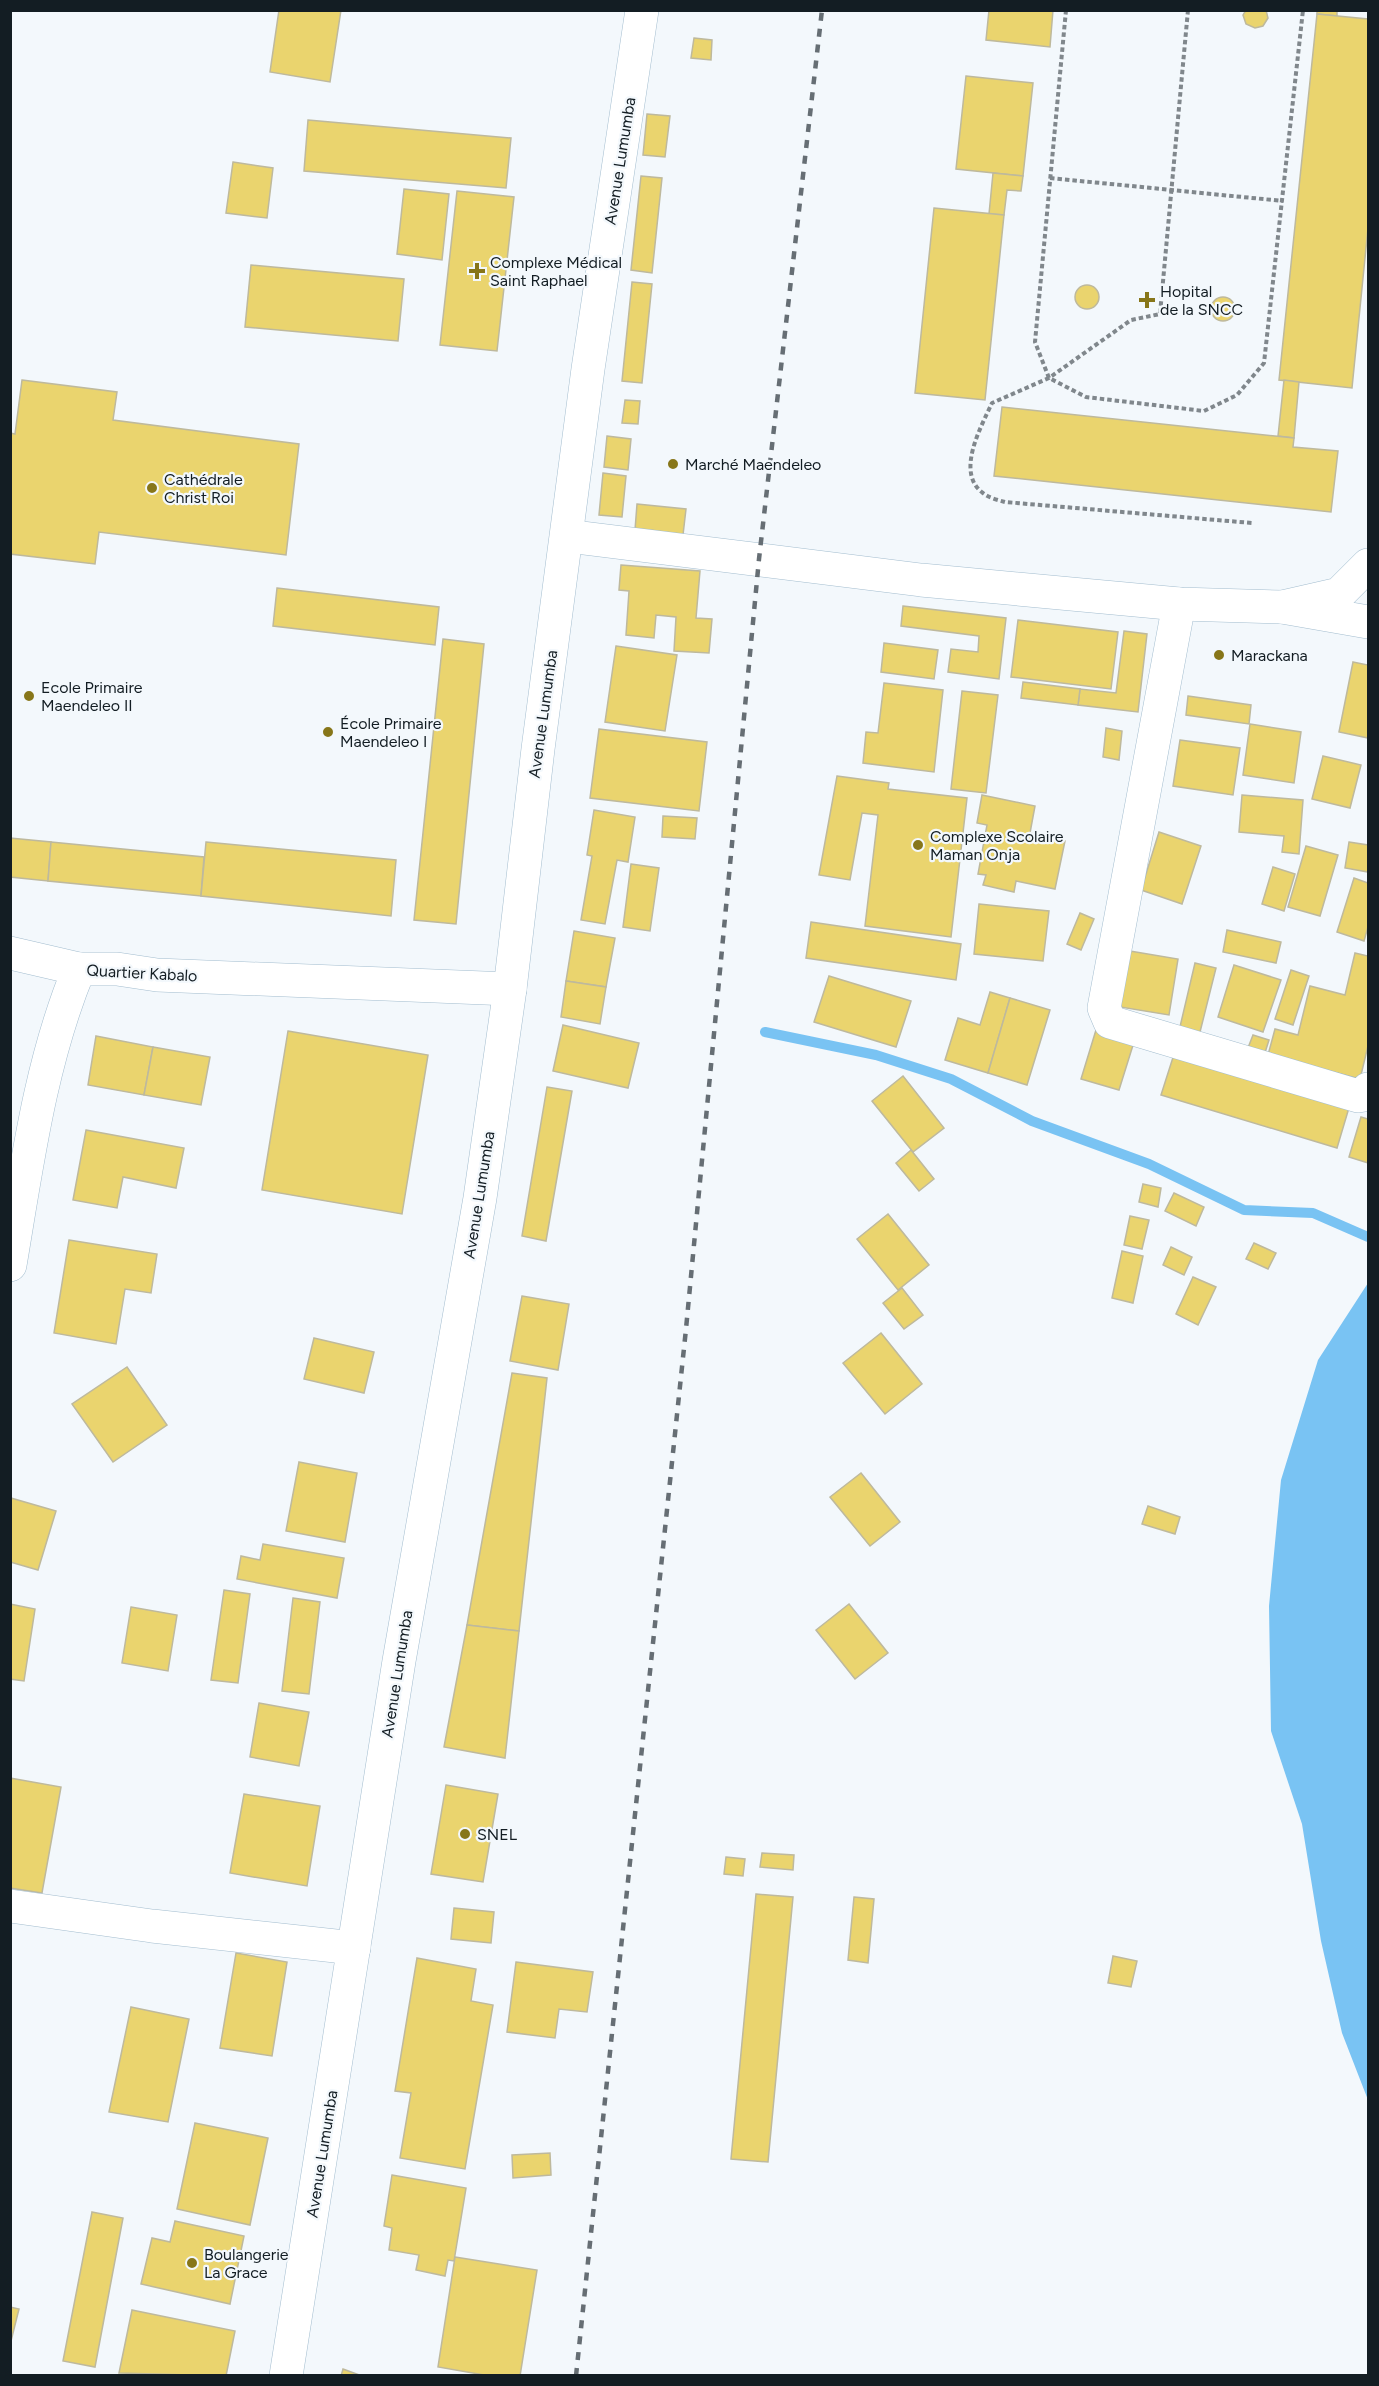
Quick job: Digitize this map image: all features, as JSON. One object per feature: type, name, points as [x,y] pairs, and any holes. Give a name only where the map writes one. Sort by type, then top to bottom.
[{"type":"main road","name":"Avenue Lumumba","points":[[286,2376],[399,1661],[480,1198],[510,990],[538,749],[588,369],[642,10]]},
{"type":"main road","points":[[567,536],[921,580],[1179,603],[1282,607],[1368,622]]},
{"type":"main road","points":[[1282,607],[1339,594],[1368,565]]},
{"type":"main road","points":[[1179,603],[1104,1008],[1105,1016],[1110,1022],[1358,1096],[1364,1095],[1368,1089]]},
{"type":"main road","points":[[10,954],[79,969]]},
{"type":"main road","name":"Quartier Kabalo","points":[[10,1265],[34,1122],[63,1007],[79,969],[117,969],[157,975],[510,990]]},
{"type":"main road","points":[[10,1906],[152,1926],[354,1947]]},
{"type":"path","points":[[1066,10],[1035,342],[1049,378],[1086,397],[1204,411],[1238,395],[1264,363],[1303,10]]},
{"type":"path","points":[[1188,10],[1160,314],[1131,320],[1049,378],[992,403],[974,442],[970,472],[982,493],[1005,502],[1252,523]]},
{"type":"path","points":[[1050,178],[1283,201]]},
{"type":"water","points":[[1368,1283],[1368,2100],[1342,2033],[1321,1941],[1302,1824],[1271,1731],[1269,1606],[1281,1480],[1318,1360]]},
{"type":"building","points":[[279,10],[341,10],[330,82],[270,72]]},
{"type":"building","points":[[989,10],[1053,10],[1050,47],[986,40]]},
{"type":"building","points":[[1246,10],[1266,10],[1268,18],[1263,26],[1255,28],[1246,24],[1243,15]]},
{"type":"building","points":[[1317,10],[1337,10],[1337,16],[1317,14]]},
{"type":"building","points":[[1317,14],[1368,19],[1368,228],[1352,388],[1279,380]]},
{"type":"building","points":[[694,38],[712,40],[711,60],[691,58]]},
{"type":"building","points":[[966,76],[1033,83],[1023,176],[956,169]]},
{"type":"building","points":[[647,114],[670,116],[665,157],[643,155]]},
{"type":"building","points":[[308,120],[511,138],[506,188],[304,171]]},
{"type":"building","points":[[233,162],[273,168],[267,218],[226,213]]},
{"type":"building","points":[[993,173],[1023,176],[1021,191],[1007,190],[1004,215],[989,214]]},
{"type":"building","points":[[641,176],[662,178],[652,273],[631,270]]},
{"type":"building","points":[[404,189],[449,194],[442,260],[397,254]]},
{"type":"building","name":"Complexe Médical Saint Raphael","points":[[457,191],[514,197],[497,351],[440,345]]},
{"type":"building","points":[[934,208],[1004,215],[985,400],[915,393]]},
{"type":"building","points":[[251,265],[404,279],[398,341],[245,327]]},
{"type":"building","points":[[632,282],[652,284],[642,383],[622,381]]},
{"type":"building","points":[[1087,285],[1095,289],[1099,297],[1095,305],[1087,309],[1079,305],[1075,297],[1079,289]]},
{"type":"building","points":[[1223,297],[1231,301],[1235,309],[1231,317],[1223,321],[1215,317],[1211,309],[1215,301]]},
{"type":"building","name":"Cathédrale Christ Roi","points":[[22,380],[117,392],[113,420],[299,444],[286,555],[99,532],[95,564],[10,554],[10,433],[15,434]]},
{"type":"building","points":[[1284,380],[1299,382],[1294,438],[1278,436]]},
{"type":"building","points":[[625,400],[640,401],[638,424],[622,423]]},
{"type":"building","points":[[1002,407],[1294,438],[1293,447],[1338,451],[1331,512],[994,476]]},
{"type":"building","points":[[607,436],[631,439],[628,470],[604,467]]},
{"type":"building","points":[[603,473],[626,476],[622,517],[599,515]]},
{"type":"building","points":[[637,504],[686,509],[683,535],[635,530]]},
{"type":"building","points":[[621,565],[700,571],[696,618],[712,619],[709,653],[674,651],[676,617],[656,615],[654,638],[626,635],[629,591],[619,590]]},
{"type":"building","points":[[277,588],[439,607],[435,645],[273,626]]},
{"type":"building","points":[[903,606],[1006,618],[999,679],[948,672],[951,649],[978,652],[979,636],[901,626]]},
{"type":"building","points":[[1018,620],[1118,632],[1111,689],[1011,677]]},
{"type":"building","points":[[1124,631],[1147,634],[1138,712],[1078,705],[1080,689],[1116,693]]},
{"type":"building","points":[[443,639],[484,644],[456,924],[414,920]]},
{"type":"building","points":[[884,643],[938,650],[934,679],[881,672]]},
{"type":"building","points":[[616,646],[677,655],[665,731],[605,722]]},
{"type":"building","points":[[1353,662],[1368,665],[1368,738],[1339,732]]},
{"type":"building","points":[[1023,682],[1080,689],[1078,705],[1021,698]]},
{"type":"building","points":[[884,683],[943,690],[934,772],[863,763],[866,732],[878,733]]},
{"type":"building","points":[[962,691],[998,695],[986,793],[951,789]]},
{"type":"building","points":[[1188,696],[1251,705],[1249,724],[1186,715]]},
{"type":"building","points":[[1250,724],[1301,732],[1294,783],[1243,775]]},
{"type":"building","points":[[1106,728],[1122,731],[1119,760],[1103,757]]},
{"type":"building","points":[[599,729],[707,742],[699,811],[590,798]]},
{"type":"building","points":[[1180,740],[1240,748],[1233,795],[1173,786]]},
{"type":"building","points":[[1323,756],[1361,765],[1350,808],[1312,799]]},
{"type":"building","name":"Complexe Scolaire Maman Onja","points":[[837,776],[889,783],[888,789],[967,798],[951,937],[865,926],[878,815],[862,813],[850,880],[819,875]]},
{"type":"building","points":[[982,795],[1035,806],[1030,833],[1065,841],[1055,889],[1016,881],[1014,892],[983,885],[986,875],[978,874],[987,825],[977,823]]},
{"type":"building","points":[[1242,795],[1303,800],[1299,854],[1282,852],[1284,836],[1239,832]]},
{"type":"building","points":[[594,810],[635,817],[628,862],[617,860],[605,924],[581,920],[592,856],[587,855]]},
{"type":"building","points":[[663,816],[697,818],[695,839],[662,837]]},
{"type":"building","points":[[1159,832],[1201,846],[1182,904],[1141,890]]},
{"type":"building","points":[[10,838],[51,842],[48,881],[10,877]]},
{"type":"building","points":[[51,842],[204,857],[201,896],[48,881]]},
{"type":"building","points":[[206,842],[396,860],[391,916],[201,896]]},
{"type":"building","points":[[1349,842],[1368,845],[1368,872],[1345,868]]},
{"type":"building","points":[[1306,846],[1338,855],[1320,916],[1288,907]]},
{"type":"building","points":[[631,864],[659,868],[650,931],[623,927]]},
{"type":"building","points":[[1273,867],[1295,874],[1284,911],[1262,904]]},
{"type":"building","points":[[1354,878],[1368,883],[1368,927],[1364,941],[1337,932]]},
{"type":"building","points":[[979,904],[1049,911],[1043,961],[974,954]]},
{"type":"building","points":[[1080,913],[1094,919],[1081,950],[1067,944]]},
{"type":"building","points":[[811,922],[961,944],[956,980],[806,958]]},
{"type":"building","points":[[1227,930],[1281,942],[1276,963],[1223,952]]},
{"type":"building","points":[[574,931],[615,938],[606,987],[566,981]]},
{"type":"building","points":[[1124,950],[1178,959],[1169,1015],[1114,1006]]},
{"type":"building","points":[[1355,953],[1368,956],[1368,1046],[1360,1079],[1268,1055],[1275,1029],[1298,1035],[1310,986],[1345,995]]},
{"type":"building","points":[[1195,963],[1216,968],[1199,1036],[1179,1031]]},
{"type":"building","points":[[1234,965],[1281,980],[1263,1032],[1218,1017]]},
{"type":"building","points":[[1291,970],[1309,976],[1293,1025],[1275,1019]]},
{"type":"building","points":[[829,976],[911,1001],[896,1047],[814,1022]]},
{"type":"building","points":[[566,981],[606,987],[600,1024],[561,1017]]},
{"type":"building","points":[[990,992],[1010,998],[988,1073],[945,1060],[958,1018],[980,1025]]},
{"type":"building","points":[[1010,998],[1050,1010],[1027,1085],[988,1073]]},
{"type":"building","points":[[563,1025],[639,1043],[628,1088],[553,1071]]},
{"type":"building","points":[[1096,1030],[1134,1042],[1119,1090],[1081,1079]]},
{"type":"building","points":[[288,1031],[428,1055],[402,1214],[262,1190]]},
{"type":"building","points":[[1253,1035],[1269,1040],[1263,1059],[1246,1053]]},
{"type":"building","points":[[96,1036],[153,1047],[144,1095],[88,1085]]},
{"type":"building","points":[[153,1047],[210,1057],[201,1105],[144,1095]]},
{"type":"building","points":[[1176,1048],[1351,1101],[1337,1148],[1161,1095]]},
{"type":"building","points":[[903,1076],[944,1128],[913,1152],[872,1101]]},
{"type":"building","points":[[547,1087],[572,1091],[546,1241],[522,1236]]},
{"type":"building","points":[[1361,1117],[1368,1119],[1368,1163],[1349,1157]]},
{"type":"building","points":[[86,1130],[184,1148],[176,1188],[123,1177],[117,1208],[73,1200]]},
{"type":"building","points":[[911,1150],[934,1179],[919,1191],[896,1163]]},
{"type":"building","points":[[1143,1184],[1161,1188],[1158,1207],[1139,1202]]},
{"type":"building","points":[[1174,1193],[1204,1207],[1196,1226],[1165,1211]]},
{"type":"building","points":[[888,1214],[929,1265],[898,1290],[857,1239]]},
{"type":"building","points":[[1130,1216],[1149,1220],[1142,1249],[1124,1245]]},
{"type":"building","points":[[69,1240],[157,1254],[151,1293],[125,1289],[116,1344],[54,1333]]},
{"type":"building","points":[[1254,1243],[1276,1253],[1268,1269],[1246,1259]]},
{"type":"building","points":[[1171,1247],[1192,1257],[1184,1275],[1163,1265]]},
{"type":"building","points":[[1122,1251],[1143,1256],[1133,1303],[1112,1298]]},
{"type":"building","points":[[1193,1277],[1216,1287],[1198,1325],[1176,1314]]},
{"type":"building","points":[[902,1288],[923,1315],[904,1329],[883,1303]]},
{"type":"building","points":[[522,1296],[569,1304],[558,1370],[510,1361]]},
{"type":"building","points":[[881,1333],[922,1384],[885,1414],[843,1363]]},
{"type":"building","points":[[314,1338],[374,1352],[364,1393],[304,1379]]},
{"type":"building","points":[[127,1367],[167,1425],[113,1462],[72,1404]]},
{"type":"building","points":[[512,1373],[547,1378],[519,1631],[467,1625]]},
{"type":"building","points":[[299,1462],[357,1473],[345,1542],[286,1531]]},
{"type":"building","points":[[861,1473],[900,1522],[870,1546],[830,1497]]},
{"type":"building","points":[[11,1498],[56,1511],[38,1570],[10,1562]]},
{"type":"building","points":[[1148,1506],[1180,1517],[1175,1534],[1142,1524]]},
{"type":"building","points":[[263,1544],[344,1558],[337,1598],[237,1579],[241,1556],[260,1560]]},
{"type":"building","points":[[224,1590],[250,1594],[238,1683],[211,1680]]},
{"type":"building","points":[[293,1598],[320,1602],[309,1694],[282,1691]]},
{"type":"building","points":[[10,1604],[35,1609],[24,1681],[10,1679]]},
{"type":"building","points":[[849,1604],[888,1653],[855,1679],[816,1630]]},
{"type":"building","points":[[131,1607],[177,1615],[168,1671],[122,1663]]},
{"type":"building","points":[[467,1625],[519,1631],[505,1758],[444,1747]]},
{"type":"building","points":[[259,1703],[309,1712],[299,1766],[250,1757]]},
{"type":"building","points":[[10,1778],[61,1787],[42,1893],[10,1888]]},
{"type":"building","name":"SNEL","points":[[446,1785],[498,1794],[483,1882],[431,1874]]},
{"type":"building","points":[[244,1794],[320,1806],[307,1886],[230,1873]]},
{"type":"building","points":[[762,1853],[794,1855],[793,1870],[760,1867]]},
{"type":"building","points":[[726,1857],[745,1859],[743,1876],[724,1874]]},
{"type":"building","points":[[756,1894],[793,1897],[768,2162],[731,2159]]},
{"type":"building","points":[[854,1897],[874,1899],[868,1963],[848,1960]]},
{"type":"building","points":[[454,1908],[494,1912],[491,1943],[451,1939]]},
{"type":"building","points":[[236,1953],[287,1962],[272,2056],[220,2048]]},
{"type":"building","points":[[1113,1956],[1137,1961],[1131,1987],[1108,1983]]},
{"type":"building","points":[[417,1958],[476,1969],[471,2001],[493,2005],[465,2169],[400,2158],[411,2093],[395,2091]]},
{"type":"building","points":[[516,1962],[593,1972],[587,2012],[559,2009],[555,2038],[507,2032]]},
{"type":"building","points":[[131,2007],[189,2019],[168,2122],[109,2112]]},
{"type":"building","points":[[195,2123],[268,2138],[250,2225],[177,2209]]},
{"type":"building","points":[[550,2153],[551,2175],[513,2178],[512,2155]]},
{"type":"building","points":[[392,2175],[466,2188],[454,2261],[448,2260],[445,2276],[416,2270],[419,2255],[389,2250],[392,2228],[384,2226]]},
{"type":"building","points":[[92,2212],[123,2218],[95,2367],[63,2361]]},
{"type":"building","name":"Boulangerie La Grace","points":[[175,2221],[244,2236],[230,2304],[141,2284],[152,2238],[170,2242]]},
{"type":"building","points":[[455,2257],[537,2270],[520,2376],[490,2376],[438,2367]]},
{"type":"building","points":[[10,2307],[19,2309],[11,2341],[10,2340]]},
{"type":"building","points":[[132,2310],[235,2331],[226,2376],[119,2373]]},
{"type":"building","points":[[343,2369],[362,2376],[341,2376]]},
{"type":"waterway","points":[[765,1032],[876,1055],[951,1079],[1032,1121],[1149,1164],[1244,1210],[1313,1213],[1368,1237]]},
{"type":"railway","points":[[576,2376],[686,1329],[759,559],[822,10]]},
{"type":"place","name":"Complexe Médical Saint Raphael","points":[[477,271]]},
{"type":"place","name":"Hopital de la SNCC","points":[[1147,300]]},
{"type":"place","name":"Marché Maendeleo","points":[[673,464]]},
{"type":"place","name":"Cathédrale Christ Roi","points":[[152,488]]},
{"type":"place","name":"Marackana","points":[[1219,655]]},
{"type":"place","name":"Ecole Primaire Maendeleo II","points":[[29,696]]},
{"type":"place","name":"École Primaire Maendeleo I","points":[[328,732]]},
{"type":"place","name":"Complexe Scolaire Maman Onja","points":[[918,845]]},
{"type":"place","name":"SNEL","points":[[465,1834]]},
{"type":"place","name":"Boulangerie La Grace","points":[[192,2263]]}]
